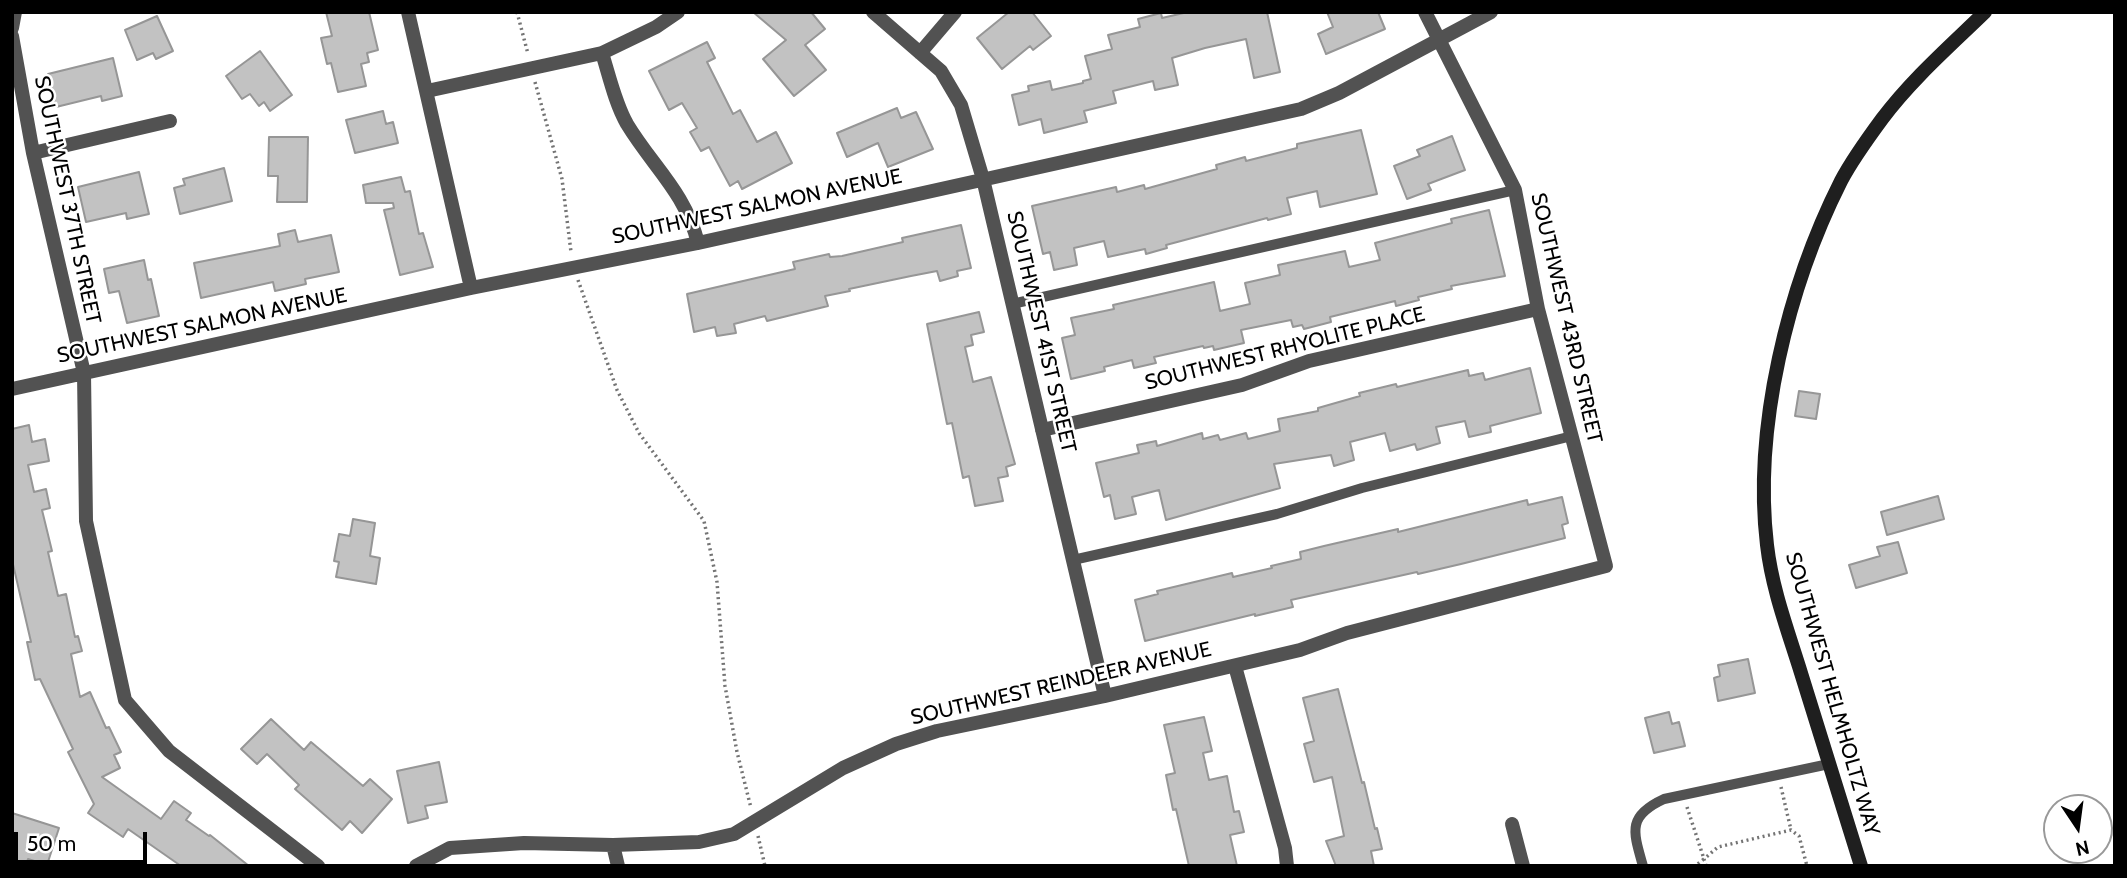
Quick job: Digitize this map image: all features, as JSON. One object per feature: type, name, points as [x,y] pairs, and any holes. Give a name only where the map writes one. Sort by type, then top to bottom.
[{"type":"main road","name":"SOUTHWEST HELMHOLTZ WAY","points":[[1861,866],[1778,597],[1767,546],[1763,489],[1765,444],[1787,324],[1811,254],[1842,180],[1883,117],[1939,56],[1986,12]]},
{"type":"street","points":[[12,28],[15,12]]},
{"type":"street","points":[[408,12],[471,288]]},
{"type":"street","points":[[427,91],[602,53],[656,27],[678,12]]},
{"type":"street","name":"SOUTHWEST 41ST STREET","points":[[873,12],[941,71],[961,105],[984,179],[1105,696]]},
{"type":"street","points":[[920,53],[955,12]]},
{"type":"street","name":"SOUTHWEST 43RD STREET","points":[[1425,12],[1515,190],[1538,309],[1606,566]]},
{"type":"street","name":"SOUTHWEST SALMON AVENUE","points":[[12,388],[471,288],[698,243],[1301,109],[1339,93],[1491,12]]},
{"type":"street","name":"SOUTHWEST 37TH STREET","points":[[12,36],[33,153],[84,373],[86,521],[125,700],[169,751],[318,866]]},
{"type":"street","points":[[602,53],[626,122],[682,201],[692,221],[698,243]]},
{"type":"street","points":[[33,153],[170,121]]},
{"type":"street","name":"SOUTHWEST RHYOLITE PLACE","points":[[1042,430],[1242,385],[1309,361],[1538,309]]},
{"type":"street","name":"SOUTHWEST REINDEER AVENUE","points":[[416,866],[450,848],[524,843],[613,845],[699,842],[734,834],[843,768],[896,744],[937,731],[1105,696],[1300,650],[1347,633],[1606,566]]},
{"type":"street","points":[[1235,666],[1285,848],[1287,866]]},
{"type":"street","points":[[1511,824],[1523,866]]},
{"type":"street","points":[[613,845],[618,866]]},
{"type":"lane","points":[[1012,304],[1515,190]]},
{"type":"lane","points":[[1073,560],[1277,513],[1362,488],[1572,436]]},
{"type":"lane","points":[[1643,866],[1635,836],[1636,820],[1647,807],[1664,799],[1829,764]]},
{"type":"path","points":[[517,12],[562,178],[573,267],[617,390],[639,433],[704,521],[717,582],[725,686],[737,752],[765,866]]},
{"type":"path","points":[[1778,775],[1791,830],[1799,836],[1807,866]]},
{"type":"path","points":[[1683,795],[1706,866]]},
{"type":"path","points":[[1695,866],[1718,847],[1791,830]]},
{"type":"building","points":[[326,12],[369,12],[378,50],[367,53],[369,62],[361,64],[366,86],[338,92],[321,38],[332,36]]},
{"type":"building","points":[[753,12],[811,12],[825,29],[805,45],[826,70],[794,96],[763,59],[786,40]]},
{"type":"building","points":[[1009,12],[1032,12],[1051,36],[1033,50],[1030,46],[1002,69],[977,38]]},
{"type":"building","points":[[1188,12],[1267,12],[1280,72],[1254,78],[1246,39],[1172,58],[1178,85],[1155,90],[1153,81],[1113,91],[1116,103],[1084,111],[1087,122],[1044,133],[1041,119],[1019,125],[1012,95],[1029,91],[1028,86],[1050,81],[1052,90],[1083,83],[1091,79],[1085,56],[1112,49],[1108,35],[1140,27],[1138,19],[1161,13],[1162,18]]},
{"type":"building","points":[[1327,12],[1378,12],[1385,29],[1326,54],[1318,34],[1333,27]]},
{"type":"building","points":[[157,16],[173,51],[156,59],[153,53],[137,60],[125,30]]},
{"type":"building","points":[[707,42],[715,58],[707,62],[733,114],[740,110],[757,142],[776,132],[792,163],[742,189],[738,181],[730,186],[709,147],[701,151],[690,132],[697,128],[682,103],[669,110],[649,71]]},
{"type":"building","points":[[260,51],[292,95],[270,111],[264,102],[259,106],[250,94],[242,99],[226,76]]},
{"type":"building","points":[[113,58],[122,96],[102,101],[101,96],[56,107],[48,74]]},
{"type":"building","points":[[897,108],[901,118],[916,112],[933,149],[888,167],[878,143],[847,157],[837,133]]},
{"type":"building","points":[[383,111],[386,124],[393,122],[398,143],[355,153],[346,120]]},
{"type":"building","points":[[1361,130],[1377,194],[1320,207],[1317,191],[1287,198],[1291,214],[1166,245],[1167,248],[1146,254],[1145,249],[1108,257],[1104,241],[1074,248],[1077,265],[1054,270],[1050,252],[1043,254],[1032,206],[1116,187],[1117,192],[1144,185],[1145,189],[1217,169],[1216,165],[1245,157],[1246,161],[1297,148],[1297,144]]},
{"type":"building","points":[[1452,136],[1465,170],[1428,184],[1431,190],[1407,199],[1394,166],[1420,156],[1417,150]]},
{"type":"building","points":[[269,137],[308,137],[307,202],[277,202],[278,176],[268,176]]},
{"type":"building","points":[[224,168],[232,201],[180,214],[174,188],[185,185],[183,179]]},
{"type":"building","points":[[139,172],[149,214],[127,219],[126,213],[86,222],[78,187]]},
{"type":"building","points":[[401,177],[405,192],[410,191],[419,234],[423,233],[433,267],[400,275],[384,210],[394,208],[393,203],[366,203],[363,185]]},
{"type":"building","points":[[1489,210],[1505,276],[1451,286],[1452,289],[1418,297],[1419,300],[1396,306],[1395,301],[1330,317],[1331,322],[1304,329],[1302,325],[1293,327],[1291,320],[1241,330],[1244,343],[1214,350],[1213,346],[1203,346],[1154,357],[1156,363],[1134,368],[1132,360],[1104,367],[1105,371],[1071,379],[1062,338],[1075,335],[1071,318],[1114,309],[1113,305],[1214,282],[1220,311],[1250,304],[1245,283],[1280,275],[1278,265],[1345,251],[1349,267],[1380,260],[1375,243],[1452,223],[1451,219]]},
{"type":"building","points":[[961,225],[971,268],[957,271],[958,276],[940,281],[937,271],[849,289],[850,291],[825,296],[828,306],[767,321],[765,316],[734,324],[736,333],[717,336],[715,327],[694,332],[687,294],[795,269],[793,262],[829,254],[830,257],[842,256],[903,242],[902,238]]},
{"type":"building","points":[[295,230],[298,242],[331,235],[339,272],[305,279],[306,284],[275,291],[273,282],[201,298],[194,263],[280,246],[278,234]]},
{"type":"building","points":[[144,260],[159,316],[127,323],[119,291],[109,293],[104,269]]},
{"type":"building","points":[[979,312],[984,332],[971,335],[973,345],[965,347],[973,382],[991,377],[1015,464],[1006,467],[1008,476],[998,478],[1003,501],[975,506],[969,476],[963,478],[952,423],[947,424],[927,324]]},
{"type":"building","points":[[1530,368],[1541,413],[1490,426],[1491,432],[1469,437],[1465,421],[1436,427],[1440,443],[1417,450],[1415,444],[1390,451],[1385,433],[1350,442],[1354,460],[1334,466],[1331,455],[1274,464],[1280,488],[1166,520],[1159,490],[1132,497],[1136,514],[1115,519],[1110,495],[1104,497],[1096,463],[1139,453],[1137,445],[1156,441],[1157,446],[1202,433],[1203,439],[1218,435],[1220,440],[1246,433],[1248,439],[1280,431],[1278,419],[1318,411],[1318,408],[1360,396],[1359,393],[1468,370],[1469,376],[1483,373],[1485,380]]},
{"type":"building","points":[[1799,391],[1820,394],[1816,419],[1795,416]]},
{"type":"building","points":[[29,425],[32,442],[45,439],[49,461],[28,465],[34,492],[46,489],[50,508],[42,510],[52,551],[48,552],[58,596],[66,594],[75,637],[78,636],[82,651],[71,654],[80,697],[90,692],[106,728],[109,727],[121,752],[114,755],[120,768],[102,777],[161,819],[174,801],[191,813],[186,820],[249,866],[181,866],[128,829],[123,837],[88,813],[94,804],[68,752],[73,749],[40,679],[35,680],[27,642],[31,642],[12,560],[12,429]]},
{"type":"building","points":[[1938,496],[1944,519],[1887,535],[1881,512]]},
{"type":"building","points":[[1562,497],[1568,523],[1562,525],[1565,538],[1418,574],[1417,572],[1291,600],[1293,607],[1145,641],[1135,600],[1158,594],[1157,591],[1232,573],[1233,577],[1272,568],[1271,566],[1301,559],[1300,552],[1324,546],[1398,529],[1398,532],[1527,500],[1528,505]]},
{"type":"building","points":[[353,519],[375,523],[370,556],[380,558],[376,584],[336,577],[339,562],[334,561],[339,534],[350,536]]},
{"type":"building","points":[[1898,542],[1907,573],[1856,588],[1849,565],[1880,556],[1877,547]]},
{"type":"building","points":[[1748,659],[1755,693],[1718,701],[1714,678],[1720,676],[1718,665]]},
{"type":"building","points":[[1338,689],[1382,849],[1371,851],[1374,866],[1336,866],[1326,841],[1344,836],[1332,777],[1314,782],[1304,744],[1314,741],[1303,698]]},
{"type":"building","points":[[1669,712],[1672,724],[1679,722],[1685,746],[1654,753],[1645,718]]},
{"type":"building","points":[[1204,717],[1212,751],[1203,753],[1209,780],[1227,776],[1234,812],[1239,811],[1244,832],[1230,835],[1237,866],[1189,866],[1176,809],[1173,810],[1166,775],[1175,773],[1164,725]]},
{"type":"building","points":[[271,719],[304,750],[311,742],[363,786],[370,779],[392,799],[362,833],[350,821],[342,830],[295,789],[299,785],[267,754],[257,764],[241,749]]},
{"type":"building","points":[[439,762],[447,802],[425,806],[428,818],[408,823],[397,771]]},
{"type":"building","points":[[12,813],[59,828],[47,865],[28,859],[26,866],[12,861]]}]
